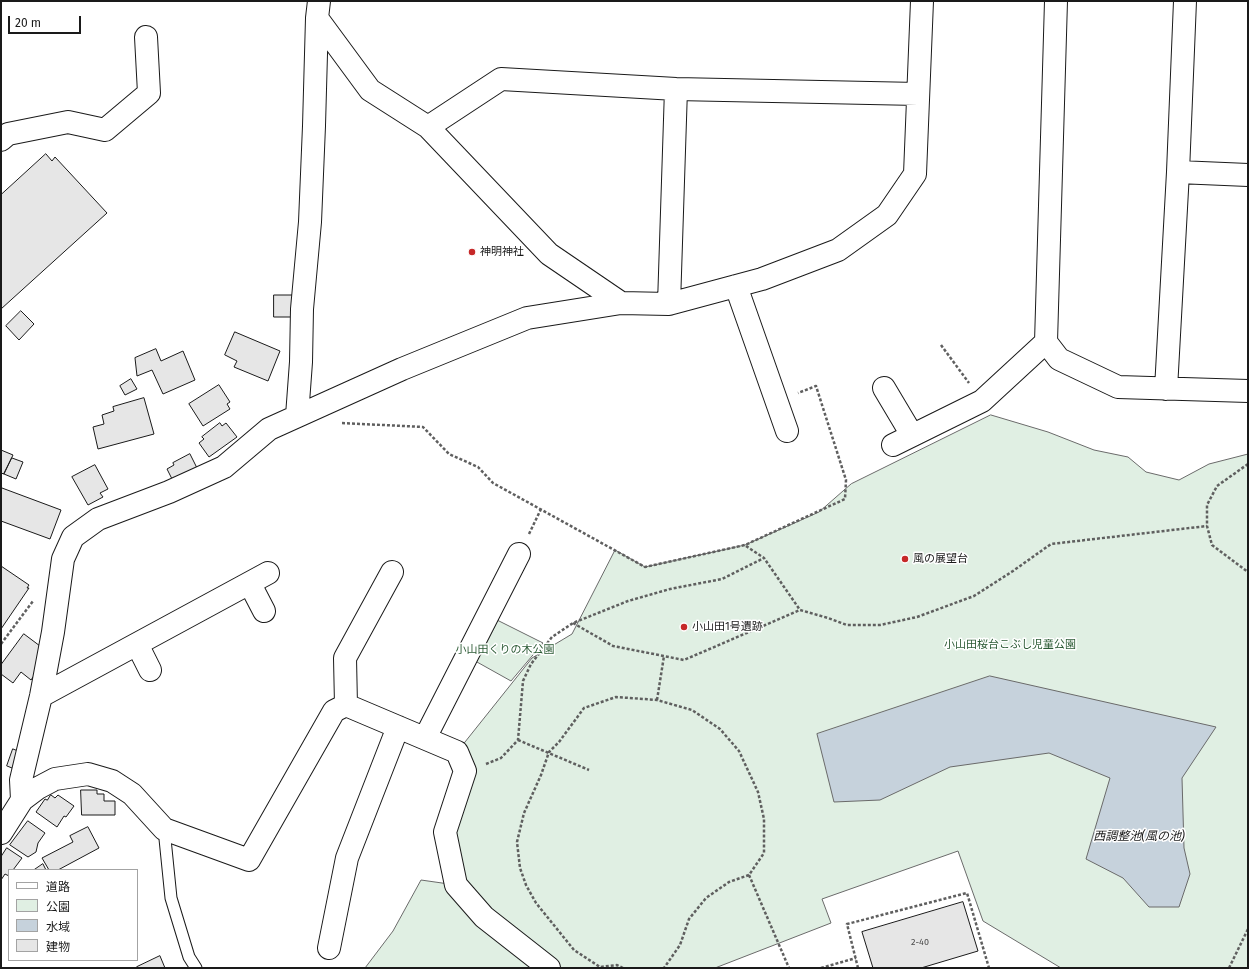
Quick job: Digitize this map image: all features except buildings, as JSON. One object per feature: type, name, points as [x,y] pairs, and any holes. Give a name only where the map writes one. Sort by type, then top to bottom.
[{"type":"street","points":[[22,800],[21,780],[41,696],[53,632],[63,559],[73,537],[98,519],[169,492],[224,467],[269,429],[402,369],[527,318],[620,303],[670,304],[762,279],[838,250],[887,215],[915,174],[922,1]]},
{"type":"street","points":[[1056,1],[1046,342],[1059,359],[1118,387],[1248,391]]},
{"type":"street","points":[[1166,389],[1178,172],[1185,1]]},
{"type":"street","points":[[318,9],[370,90],[428,127],[549,254],[620,303]]},
{"type":"street","points":[[297,416],[301,362],[302,310],[310,222],[318,9]]},
{"type":"street","points":[[1,140],[8,134],[68,122],[105,130],[149,92],[146,37]]},
{"type":"street","points":[[428,127],[500,79],[676,88],[918,94]]},
{"type":"street","points":[[670,304],[676,88]]},
{"type":"street","points":[[1178,172],[1248,175]]},
{"type":"street","points":[[736,286],[787,431]]},
{"type":"street","points":[[893,446],[912,435],[982,401],[1046,342]]},
{"type":"street","points":[[884,388],[912,435]]},
{"type":"street","points":[[425,738],[519,554]]},
{"type":"street","points":[[346,705],[345,658],[392,572]]},
{"type":"street","points":[[41,696],[259,578],[264,611]]},
{"type":"street","points":[[137,644],[150,670]]},
{"type":"street","points":[[1,833],[22,800],[38,788],[55,779],[88,774],[112,781],[132,794],[164,829],[249,860],[334,711],[346,705],[457,752],[465,771],[445,832],[456,885],[484,917],[549,968]]},
{"type":"street","points":[[329,948],[347,858],[398,727]]},
{"type":"lane","points":[[164,829],[171,898],[189,957],[196,968]]},
{"type":"path","points":[[941,345],[982,401]]},
{"type":"path","points":[[340,423],[423,427],[449,454],[478,467],[493,483],[645,567],[745,545],[845,499],[846,480],[816,386],[777,401]]},
{"type":"path","points":[[1248,464],[1216,486],[1207,505],[1207,526],[1212,545],[1248,572]]},
{"type":"path","points":[[573,623],[613,646],[684,660],[800,610],[847,625],[880,625],[917,617],[974,596],[1051,544],[1207,526]]},
{"type":"path","points":[[745,545],[764,558],[800,610]]},
{"type":"path","points":[[465,771],[500,758],[518,740],[523,681],[531,664],[552,637],[573,623],[635,599],[670,589],[722,579],[764,558]]},
{"type":"path","points":[[657,700],[664,656]]},
{"type":"path","points":[[623,968],[617,966],[600,967],[574,950],[540,909],[526,885],[520,868],[517,842],[524,813],[541,775],[549,752],[559,742],[584,708],[616,697],[657,700],[692,710],[720,729],[739,751],[758,792],[764,819],[764,853],[749,875],[729,882],[706,898],[689,919],[680,945],[664,968]]},
{"type":"path","points":[[518,740],[589,770]]},
{"type":"path","points":[[749,875],[789,968]]},
{"type":"path","points":[[858,968],[847,924],[967,893],[989,968]]},
{"type":"path","points":[[1229,968],[1248,929]]},
{"type":"path","points":[[822,968],[856,958]]},
{"type":"green space","name":"小山田桜台こぶし児童公園","points":[[991,415],[1048,432],[1094,450],[1128,457],[1146,472],[1179,480],[1209,464],[1248,454],[1248,968],[1061,968],[983,921],[958,851],[822,899],[831,923],[715,968],[365,968],[393,931],[421,880],[456,885],[445,832],[457,752],[532,658],[572,634],[615,550],[645,567],[745,545],[819,512],[851,484]]},
{"type":"green space","name":"小山田くりの木公園","points":[[489,616],[543,643],[511,681],[468,657]]},
{"type":"water","name":"西調整池(風の池)","points":[[990,676],[1216,727],[1182,778],[1184,848],[1190,874],[1179,907],[1149,907],[1123,878],[1086,859],[1110,778],[1049,753],[950,767],[880,800],[834,802],[817,734]]},
{"type":"place","name":"神明神社","points":[[472,252]]},
{"type":"place","name":"風の展望台","points":[[905,559]]},
{"type":"place","name":"小山田1号遺跡","points":[[684,627]]}]
